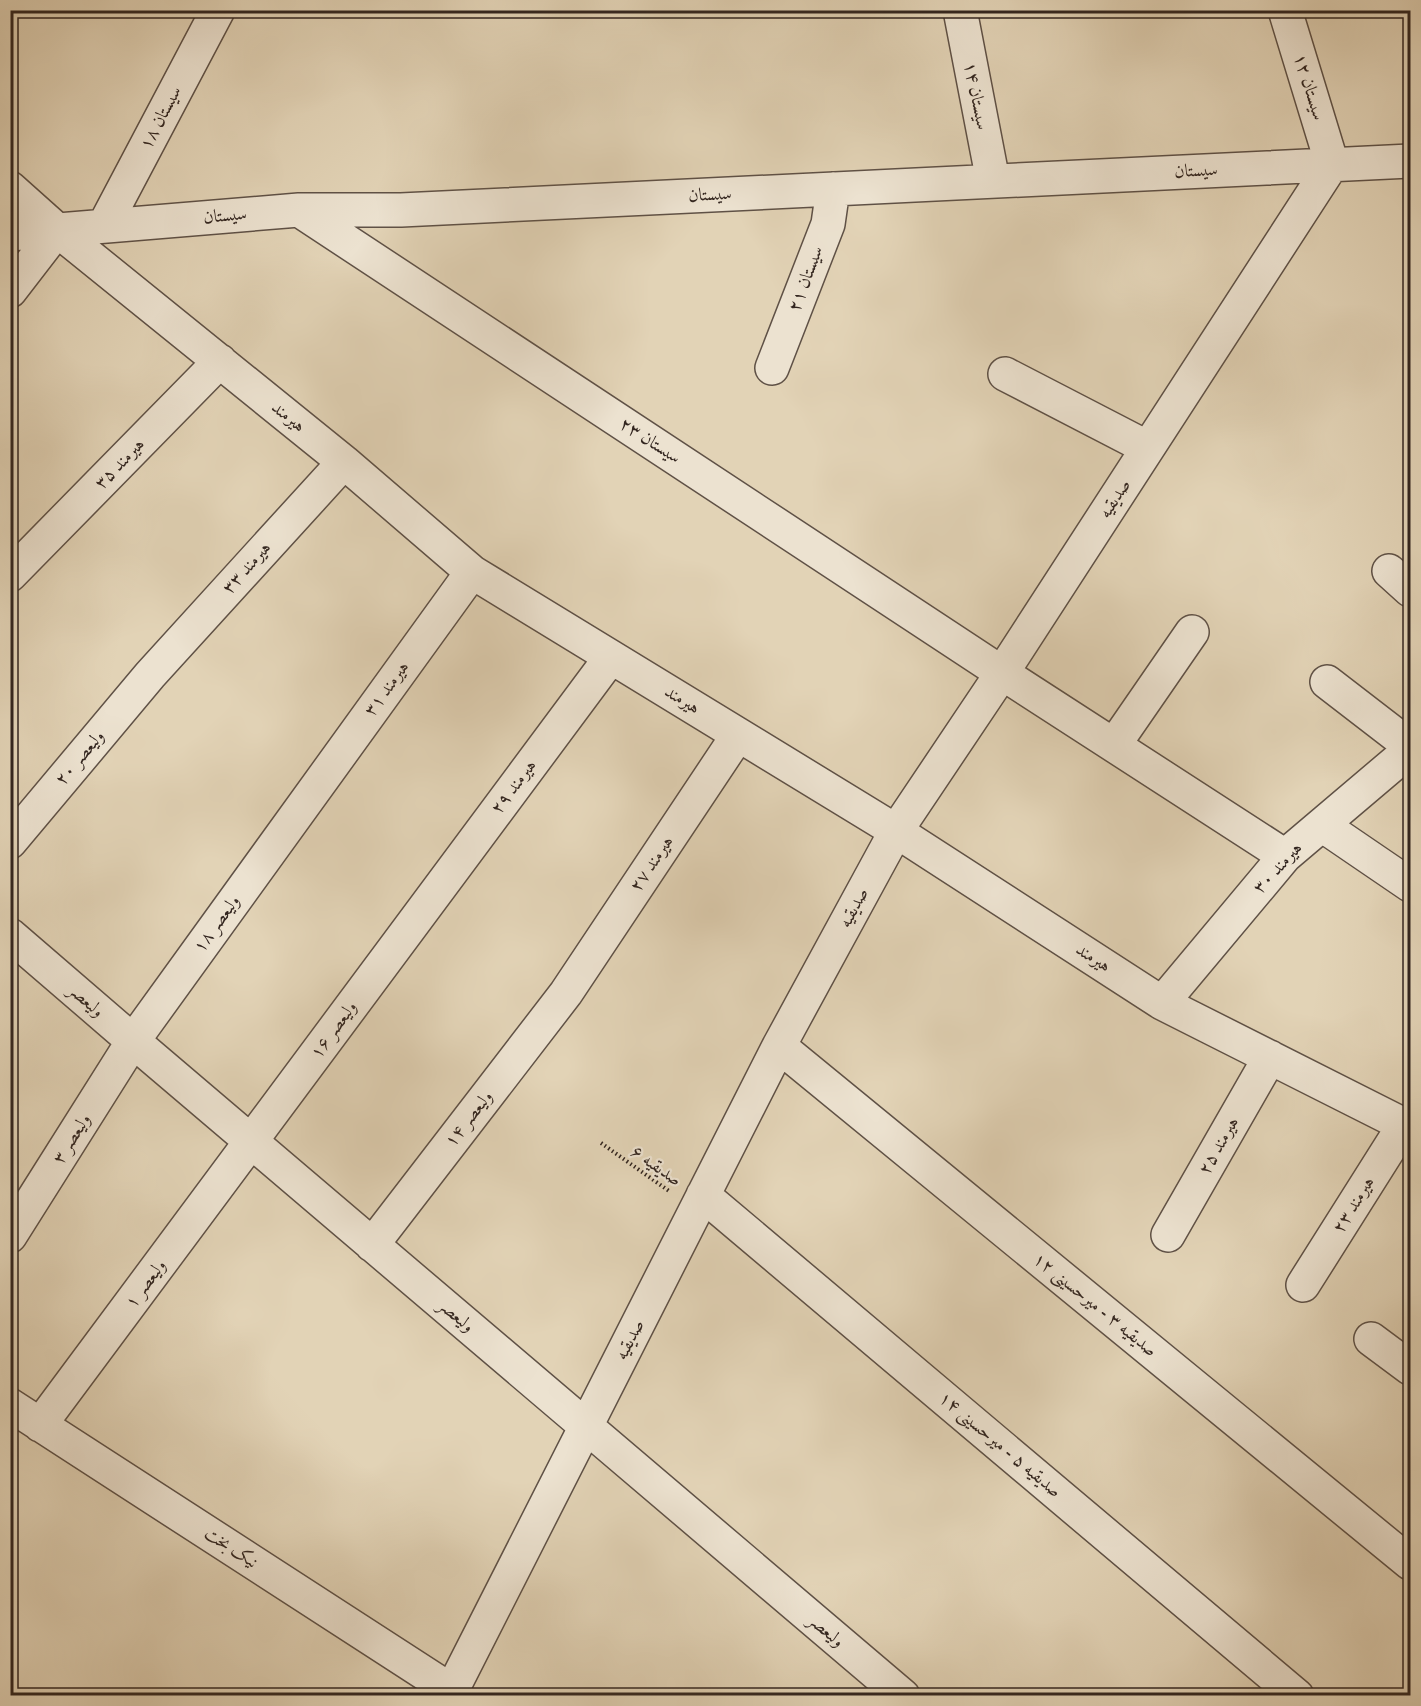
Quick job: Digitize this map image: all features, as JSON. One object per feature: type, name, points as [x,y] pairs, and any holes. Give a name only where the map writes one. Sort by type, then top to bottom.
[{"type":"street","name":"سیستان ۱۸","points":[[104,226],[218,10]]},
{"type":"street","name":"سیستان ۱۴","points":[[960,10],[993,181]]},
{"type":"street","name":"سیستان ۱۲","points":[[1285,10],[1332,164]]},
{"type":"street","name":"سیستان","points":[[10,234],[299,210],[413,210],[1410,161]]},
{"type":"street","name":"صدیقیه","points":[[450,1693],[779,1046],[896,831],[1002,673],[1332,164]]},
{"type":"street","name":"هیرمند","points":[[10,188],[57,230],[344,462],[472,572],[896,831],[1162,1002],[1407,1127]]},
{"type":"street","name":"سیستان ۲۱","points":[[772,368],[828,224],[833,189]]},
{"type":"street","name":"سیستان ۲۳","points":[[299,210],[1002,673],[1285,856]]},
{"type":"street","points":[[10,291],[57,230]]},
{"type":"street","name":"هیرمند ۳۵","points":[[15,570],[220,362]]},
{"type":"street","points":[[1005,374],[1148,448]]},
{"type":"street","name":"هیرمند ۳۳","points":[[150,675],[344,462]]},
{"type":"street","name":"هیرمند ۳۱","points":[[302,807],[472,572]]},
{"type":"street","points":[[1114,745],[1192,632]]},
{"type":"street","name":"هیرمند ۲۹","points":[[417,918],[611,657]]},
{"type":"street","name":"ولیعصر ۲۰","points":[[10,842],[150,675]]},
{"type":"street","points":[[1327,682],[1410,748]]},
{"type":"street","name":"هیرمند ۲۷","points":[[566,993],[738,735]]},
{"type":"street","name":"هیرمند ۳۰","points":[[1162,1002],[1285,856],[1410,748]]},
{"type":"street","name":"ولیعصر ۱۸","points":[[133,1041],[302,807]]},
{"type":"street","points":[[1322,825],[1410,885]]},
{"type":"street","name":"ولیعصر ۱۶","points":[[251,1142],[417,918]]},
{"type":"street","name":"ولیعصر","points":[[10,935],[903,1695]]},
{"type":"street","name":"ولیعصر ۱۴","points":[[372,1245],[566,993]]},
{"type":"street","name":"ولیعصر ۳","points":[[10,1236],[133,1041]]},
{"type":"street","name":"صدیقیه ۳ - میرحسینی ۱۲","points":[[779,1046],[1410,1563]]},
{"type":"street","name":"هیرمند ۲۵","points":[[1168,1235],[1270,1058]]},
{"type":"street","name":"هیرمند ۲۳","points":[[1303,1285],[1407,1127]]},
{"type":"street","name":"ولیعصر ۱","points":[[40,1425],[251,1142]]},
{"type":"street","name":"صدیقیه ۵ - میرحسینی ۱۴","points":[[700,1203],[1297,1695]]},
{"type":"street","points":[[1371,1339],[1410,1368]]},
{"type":"street","name":"نیک بخت","points":[[10,1405],[450,1693]]},
{"type":"path","name":"صدیقیه ۶","points":[[601,1143],[700,1203]]}]
